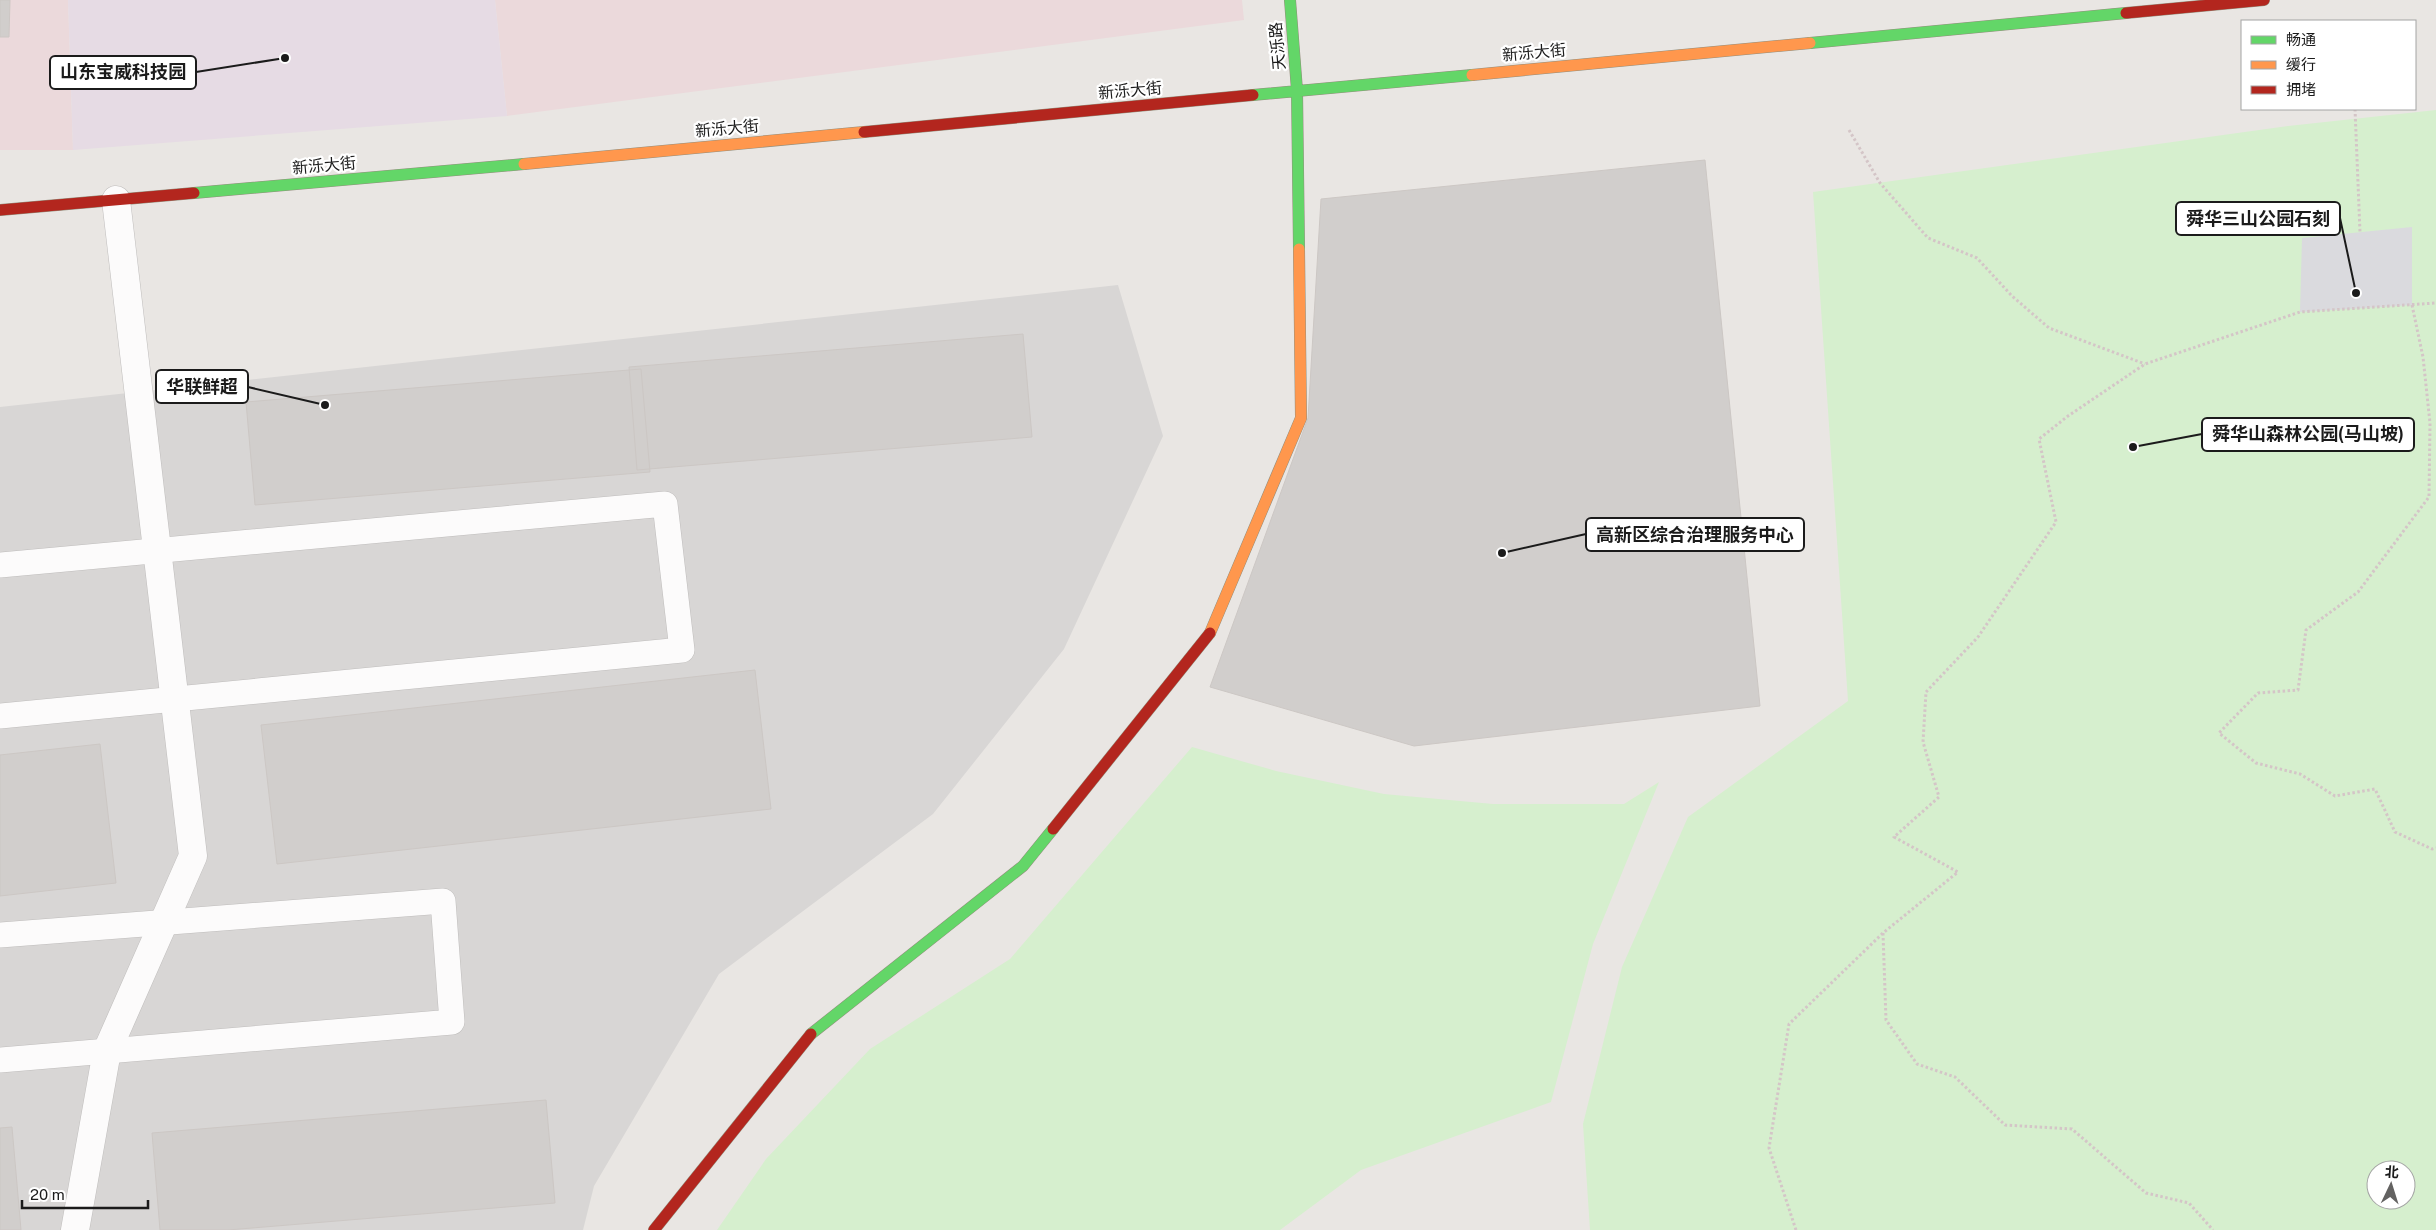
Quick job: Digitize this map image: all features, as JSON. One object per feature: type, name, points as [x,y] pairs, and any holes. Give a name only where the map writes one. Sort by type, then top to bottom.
[{"type":"main road","name":"天泺路","points":[[654,1230],[813,1031],[1023,866],[1209,636],[1301,418],[1297,90],[1290,0]]},
{"type":"main road","name":"新泺大街","points":[[0,210],[558,161],[2264,0]]},
{"type":"street","points":[[75,1230],[107,1051],[193,856],[116,200]]},
{"type":"lane","points":[[0,565],[665,504],[682,650],[0,716]]},
{"type":"lane","points":[[0,935],[443,900],[452,1022],[0,1060]]},
{"type":"path","points":[[2355,110],[2360,232]]},
{"type":"path","points":[[1849,130],[1880,183],[1928,238],[1978,258],[2012,296],[2049,328],[2145,364]]},
{"type":"path","points":[[1796,1230],[1770,1148],[1789,1024],[1883,933],[1958,872],[1894,837],[1939,798],[1923,742],[1926,692],[1978,637],[2056,522],[2039,439],[2068,416],[2145,364],[2300,312],[2436,303]]},
{"type":"path","points":[[2412,305],[2423,357],[2430,424],[2429,497],[2358,592],[2306,630],[2298,690],[2258,693],[2219,733],[2256,763],[2300,774],[2334,796],[2375,789],[2395,832],[2432,849],[2436,848]]},
{"type":"path","points":[[1883,933],[1886,1020],[1917,1064],[1955,1077],[2005,1124],[2072,1129],[2146,1194],[2189,1203],[2213,1230]]},
{"type":"shaded area","points":[[0,0],[68,0],[73,150],[0,150]]},
{"type":"shaded area","points":[[68,0],[495,0],[507,116],[73,150]]},
{"type":"shaded area","points":[[495,0],[1242,0],[1244,20],[507,116]]},
{"type":"shaded area","points":[[2412,227],[2412,305],[2300,312],[2302,238]]},
{"type":"shaded area","points":[[1118,285],[1163,436],[1064,649],[933,814],[719,974],[594,1186],[583,1230],[0,1230],[0,407]]},
{"type":"green space","points":[[2436,110],[2436,1230],[1590,1230],[1583,1124],[1622,967],[1688,817],[1848,701],[1813,192],[2288,126]]},
{"type":"green space","points":[[1192,747],[1276,771],[1384,794],[1493,804],[1624,804],[1659,782],[1593,944],[1551,1102],[1361,1170],[1280,1230],[717,1230],[766,1159],[870,1049],[1010,959]]},
{"type":"building","points":[[0,0],[10,0],[9,37],[0,37]]},
{"type":"building","points":[[1705,160],[1760,706],[1414,746],[1210,687],[1308,418],[1321,199]]},
{"type":"building","points":[[1023,334],[1032,437],[637,470],[629,367]]},
{"type":"building","points":[[641,369],[650,472],[255,505],[246,402]]},
{"type":"building","points":[[755,670],[771,809],[277,864],[261,725]]},
{"type":"building","points":[[100,744],[116,883],[0,896],[0,755]]},
{"type":"building","points":[[546,1100],[555,1203],[228,1230],[160,1230],[152,1133]]},
{"type":"building","points":[[12,1127],[21,1230],[0,1230],[0,1128]]},
{"type":"traffic: fast","points":[[1290,0],[1297,90],[1299,249]]},
{"type":"traffic: fast","points":[[1810,43],[2126,13]]},
{"type":"traffic: fast","points":[[1253,95],[1472,75]]},
{"type":"traffic: fast","points":[[194,193],[524,164]]},
{"type":"traffic: fast","points":[[811,1034],[1023,866],[1053,829]]},
{"type":"traffic: slow","points":[[1472,75],[1810,43]]},
{"type":"traffic: slow","points":[[524,164],[864,132]]},
{"type":"traffic: slow","points":[[1210,633],[1301,418],[1299,249]]},
{"type":"traffic: jam","points":[[2126,13],[2264,0]]},
{"type":"traffic: jam","points":[[864,132],[1253,95]]},
{"type":"traffic: jam","points":[[0,210],[194,193]]},
{"type":"traffic: jam","points":[[1053,829],[1210,633]]},
{"type":"traffic: jam","points":[[654,1230],[811,1034]]},
{"type":"place","name":"山东宝威科技园","points":[[285,58]]},
{"type":"place","name":"舜华三山公园石刻","points":[[2356,293]]},
{"type":"place","name":"华联鲜超","points":[[325,405]]},
{"type":"place","name":"舜华山森林公园(马山坡)","points":[[2133,447]]},
{"type":"place","name":"高新区综合治理服务中心","points":[[1502,553]]}]
